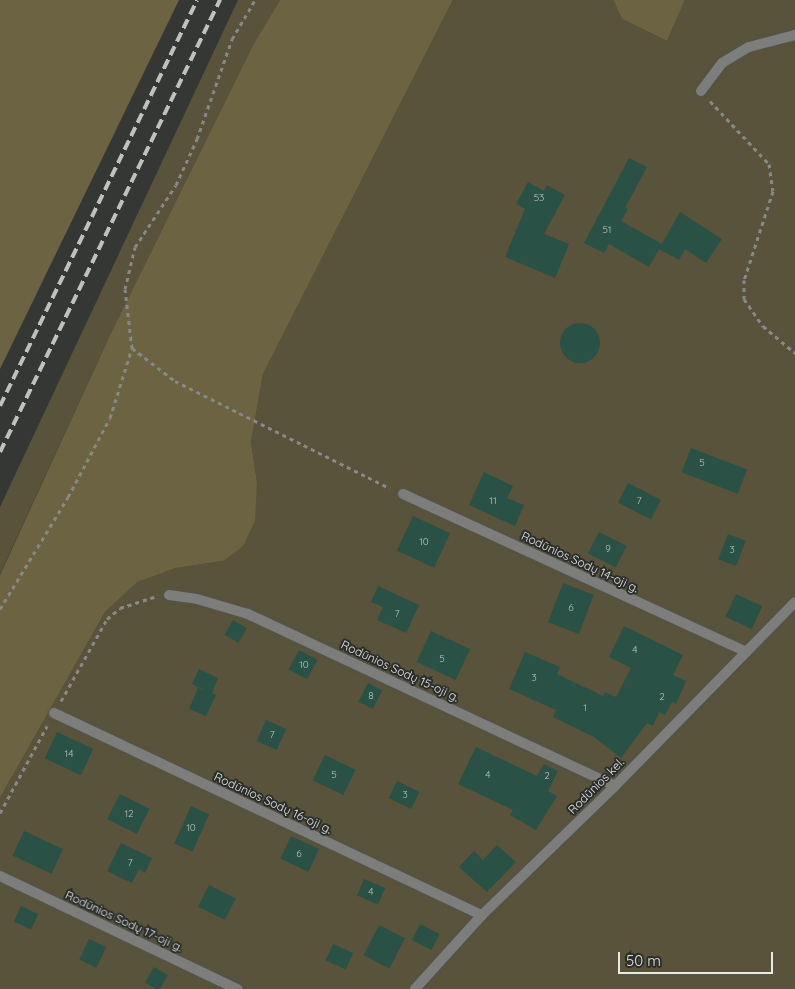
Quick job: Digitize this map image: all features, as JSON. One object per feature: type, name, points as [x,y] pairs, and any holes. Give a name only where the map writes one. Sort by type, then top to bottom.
[{"type":"street","points":[[701,92],[722,63],[742,51],[795,35]]},
{"type":"street","name":"Rodūnios Sodų 14-oji g.","points":[[403,494],[746,652]]},
{"type":"street","name":"Rodūnios Sodų 15-oji g.","points":[[169,595],[197,599],[248,614],[615,786]]},
{"type":"street","name":"Rodūnios kel.","points":[[415,989],[482,915],[615,786],[795,602]]},
{"type":"street","name":"Rodūnios Sodų 16-oji g.","points":[[54,713],[482,915]]},
{"type":"street","name":"Rodūnios Sodų 17-oji g.","points":[[0,876],[237,989]]},
{"type":"path","points":[[0,608],[68,498],[110,418],[132,348],[125,289],[135,247],[176,185],[197,139],[232,39],[255,0]]},
{"type":"path","points":[[701,92],[769,164],[773,191],[744,280],[744,299],[763,326],[795,354]]},
{"type":"path","points":[[132,348],[175,381],[403,494]]},
{"type":"path","points":[[0,813],[107,619],[120,608],[151,597],[169,595]]},
{"type":"shaded area","points":[[0,0],[179,0],[0,369]]},
{"type":"shaded area","points":[[238,0],[280,0],[254,43],[110,335],[0,574],[0,507]]},
{"type":"shaded area","points":[[280,0],[453,0],[263,374],[251,442],[257,482],[255,521],[243,546],[223,561],[176,568],[137,582],[105,612],[0,798],[0,575],[110,335],[254,43]]},
{"type":"shaded area","points":[[453,0],[613,0],[622,19],[667,41],[685,0],[795,0],[795,989],[0,989],[0,798],[105,612],[136,582],[176,568],[223,561],[257,482],[251,442],[263,374]]},
{"type":"shaded area","points":[[613,0],[685,0],[667,41],[622,19]]},
{"type":"building","points":[[629,158],[647,167],[625,208],[628,209],[621,221],[662,244],[649,267],[609,244],[604,253],[584,243]]},
{"type":"building","points":[[528,182],[544,191],[547,185],[565,195],[544,234],[569,244],[555,278],[505,257],[525,209],[516,204]]},
{"type":"building","points":[[680,212],[722,239],[706,263],[685,249],[679,260],[659,249]]},
{"type":"building","points":[[580,323],[591,326],[597,332],[600,343],[597,354],[591,360],[580,363],[569,360],[563,354],[560,343],[563,332],[569,326]]},
{"type":"building","points":[[691,448],[747,470],[738,494],[682,472]]},
{"type":"building","points":[[484,472],[513,486],[507,498],[524,505],[515,526],[469,505]]},
{"type":"building","points":[[628,483],[661,500],[651,519],[618,503]]},
{"type":"building","points":[[413,516],[450,533],[434,568],[397,550]]},
{"type":"building","points":[[599,532],[627,546],[616,567],[588,553]]},
{"type":"building","points":[[728,534],[746,541],[736,566],[718,559]]},
{"type":"building","points":[[563,583],[594,595],[579,634],[548,622]]},
{"type":"building","points":[[378,586],[419,605],[406,633],[377,620],[383,607],[371,602]]},
{"type":"building","points":[[736,594],[762,606],[752,629],[725,617]]},
{"type":"building","points":[[233,620],[247,628],[238,643],[224,635]]},
{"type":"building","points":[[624,626],[683,655],[673,675],[686,681],[676,704],[672,702],[665,715],[659,712],[653,726],[647,723],[621,758],[594,737],[553,717],[556,710],[509,689],[525,652],[560,667],[557,674],[603,696],[605,692],[616,697],[631,668],[609,657]]},
{"type":"building","points":[[431,631],[470,649],[456,680],[417,662]]},
{"type":"building","points":[[299,650],[318,660],[307,679],[289,669]]},
{"type":"building","points":[[199,669],[218,678],[212,693],[216,695],[206,716],[189,709],[198,688],[207,691],[192,684]]},
{"type":"building","points":[[368,683],[382,690],[373,709],[358,702]]},
{"type":"building","points":[[266,720],[286,729],[277,750],[257,741]]},
{"type":"building","points":[[57,732],[93,749],[81,775],[45,758]]},
{"type":"building","points":[[476,747],[537,776],[544,764],[558,771],[548,791],[557,796],[536,830],[510,815],[513,810],[458,784]]},
{"type":"building","points":[[325,755],[356,770],[343,795],[313,780]]},
{"type":"building","points":[[397,781],[419,792],[411,809],[389,798]]},
{"type":"building","points":[[120,794],[149,809],[137,834],[107,819]]},
{"type":"building","points":[[191,806],[209,814],[193,852],[174,843]]},
{"type":"building","points":[[24,831],[63,849],[52,874],[13,855]]},
{"type":"building","points":[[291,836],[319,849],[309,872],[280,859]]},
{"type":"building","points":[[121,843],[152,858],[145,873],[139,869],[132,883],[107,871]]},
{"type":"building","points":[[497,845],[516,862],[487,892],[459,867],[474,851],[483,860]]},
{"type":"building","points":[[364,879],[385,888],[378,905],[357,896]]},
{"type":"building","points":[[209,885],[236,899],[225,920],[198,906]]},
{"type":"building","points":[[21,906],[38,914],[31,929],[14,921]]},
{"type":"building","points":[[420,924],[440,934],[431,950],[412,940]]},
{"type":"building","points":[[379,925],[405,938],[389,968],[364,955]]},
{"type":"building","points":[[89,939],[106,947],[96,968],[79,960]]},
{"type":"building","points":[[333,944],[353,953],[346,969],[326,960]]},
{"type":"building","points":[[154,967],[168,975],[160,989],[145,983]]},
{"type":"railway","points":[[0,406],[197,0]]},
{"type":"railway","points":[[0,452],[220,0]]}]
